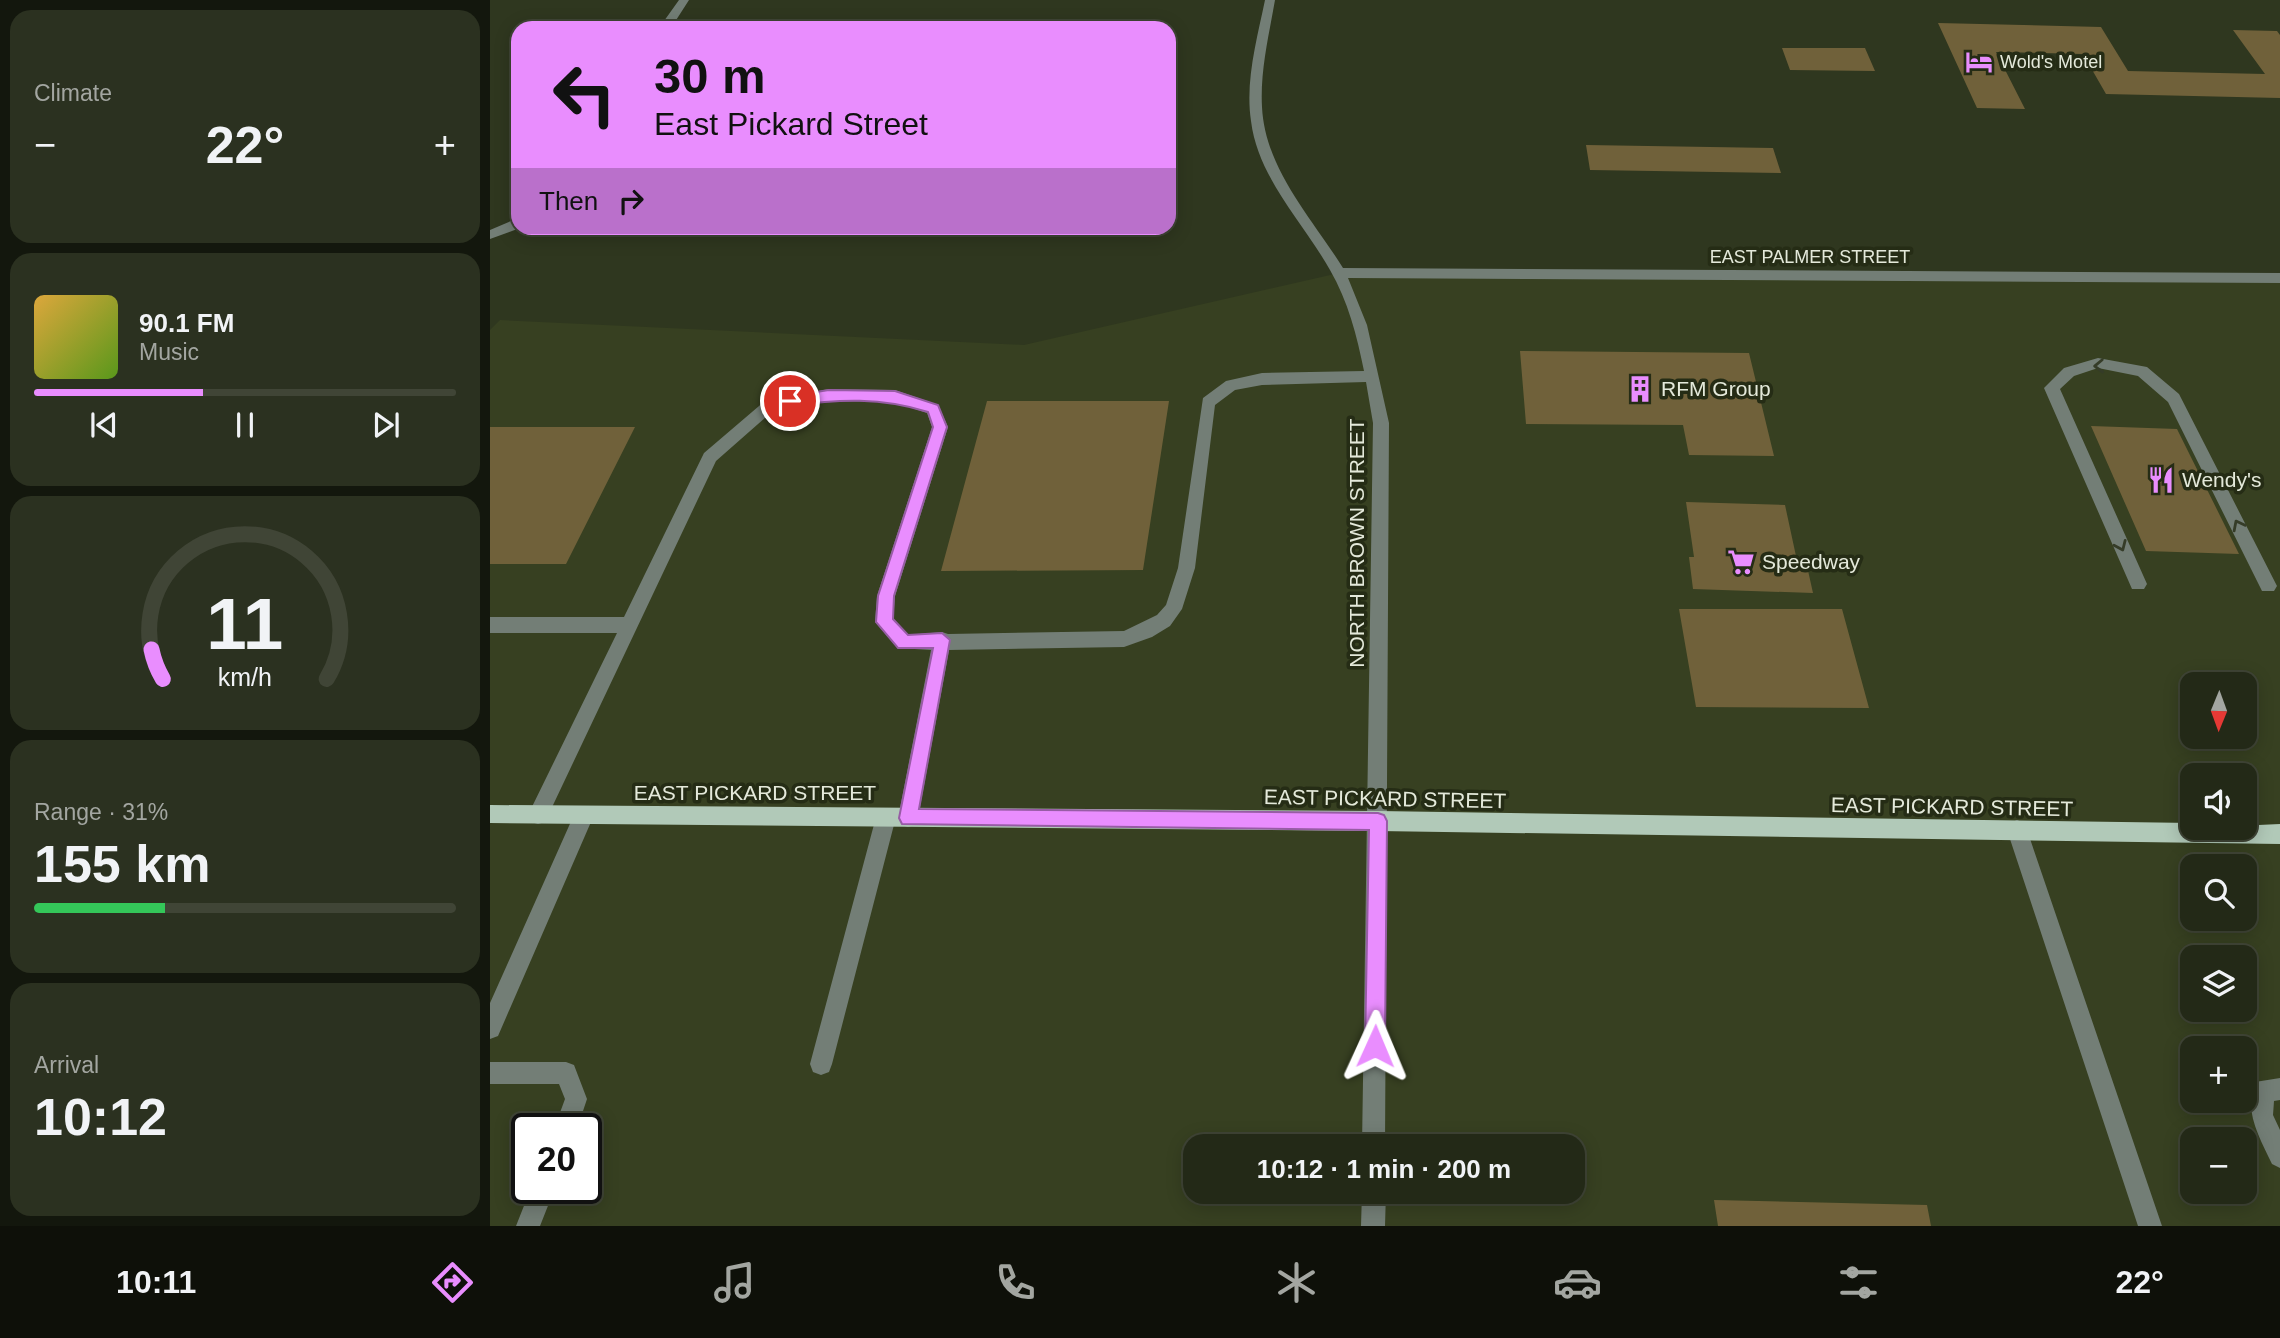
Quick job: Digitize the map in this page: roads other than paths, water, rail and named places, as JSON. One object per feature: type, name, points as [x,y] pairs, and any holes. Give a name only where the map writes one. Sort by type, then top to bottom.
[{"type":"main road","name":"EAST PICKARD STREET","points":[[490,814],[1378,821],[2280,834]]},
{"type":"street","points":[[670,21],[684,0]]},
{"type":"street","name":"NORTH BROWN STREET","points":[[1270,0],[1256,92],[1259,136],[1275,173],[1339,273],[1367,348],[1381,424],[1374,1134]]},
{"type":"street","points":[[490,235],[511,227]]},
{"type":"street","name":"EAST PALMER STREET","points":[[1339,273],[2280,278]]},
{"type":"street","points":[[2137,584],[2052,388],[2069,372],[2098,363],[2142,371],[2174,398],[2268,586]]},
{"type":"street","points":[[538,815],[710,457],[771,404],[829,395],[895,397],[933,409],[940,427],[886,596],[884,622],[904,643],[942,640],[1124,639],[1156,628],[1174,608],[1187,569],[1208,402],[1231,385],[1262,379],[1372,376]]},
{"type":"street","points":[[490,625],[631,625]]},
{"type":"street","points":[[908,818],[942,640]]},
{"type":"street","points":[[490,1028],[584,815]]},
{"type":"street","points":[[821,1064],[886,817]]},
{"type":"street","points":[[2017,830],[2150,1226]]},
{"type":"street","points":[[490,1073],[566,1073],[576,1099],[571,1113]]},
{"type":"street","points":[[2280,1089],[2263,1090],[2262,1116],[2280,1156]]},
{"type":"street","points":[[528,1226],[536,1204]]},
{"type":"street","points":[[1373,1226],[1374,1204]]},
{"type":"place","name":"Wold's Motel","points":[[1979,62]]},
{"type":"place","name":"RFM Group","points":[[1640,389]]},
{"type":"place","name":"Wendy's","points":[[2161,480]]},
{"type":"place","name":"Speedway","points":[[1741,562]]}]
